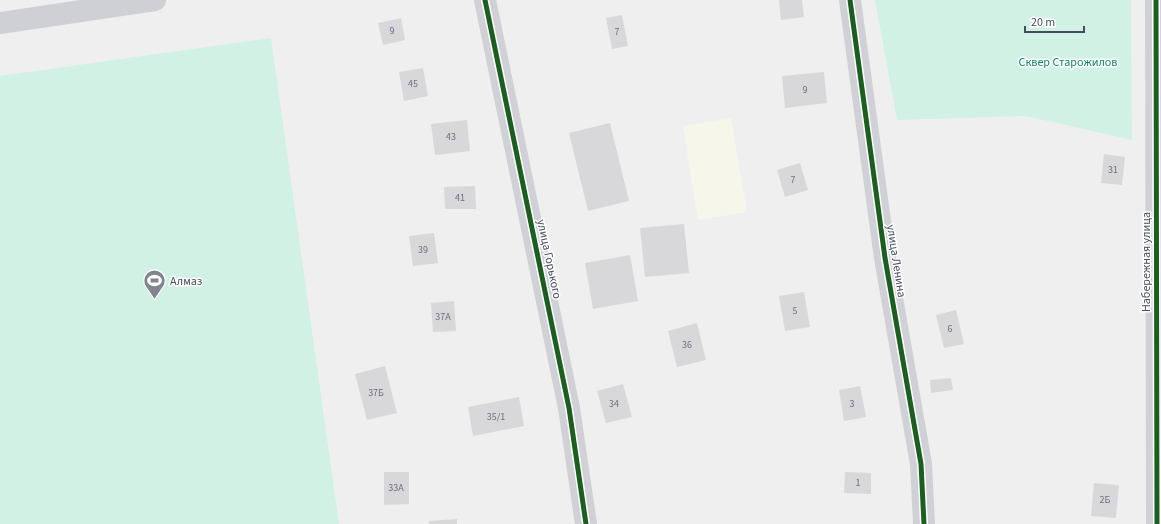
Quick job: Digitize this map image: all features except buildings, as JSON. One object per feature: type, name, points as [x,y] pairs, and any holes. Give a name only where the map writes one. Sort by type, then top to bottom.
[{"type":"main road","points":[[0,23],[155,0]]},
{"type":"street","name":"улица Горького","points":[[485,0],[569,408],[586,524]]},
{"type":"street","name":"улица Ленина","points":[[850,0],[885,258],[921,464],[924,524]]},
{"type":"street","name":"Набережная улица","points":[[1156,0],[1158,524]]},
{"type":"shaded area","points":[[731,118],[747,212],[698,220],[683,126]]},
{"type":"green space","name":"Cквер Старожилов","points":[[875,0],[1131,0],[1132,140],[1026,116],[897,120]]},
{"type":"green space","name":"Алмаз","points":[[271,38],[339,524],[0,524],[0,76]]},
{"type":"cycle path","points":[[485,0],[569,408],[586,524]]},
{"type":"cycle path","points":[[850,0],[885,258],[921,464],[924,524]]},
{"type":"cycle path","points":[[1156,0],[1157,524]]},
{"type":"place","name":"Алмаз","points":[[154,300]]}]
